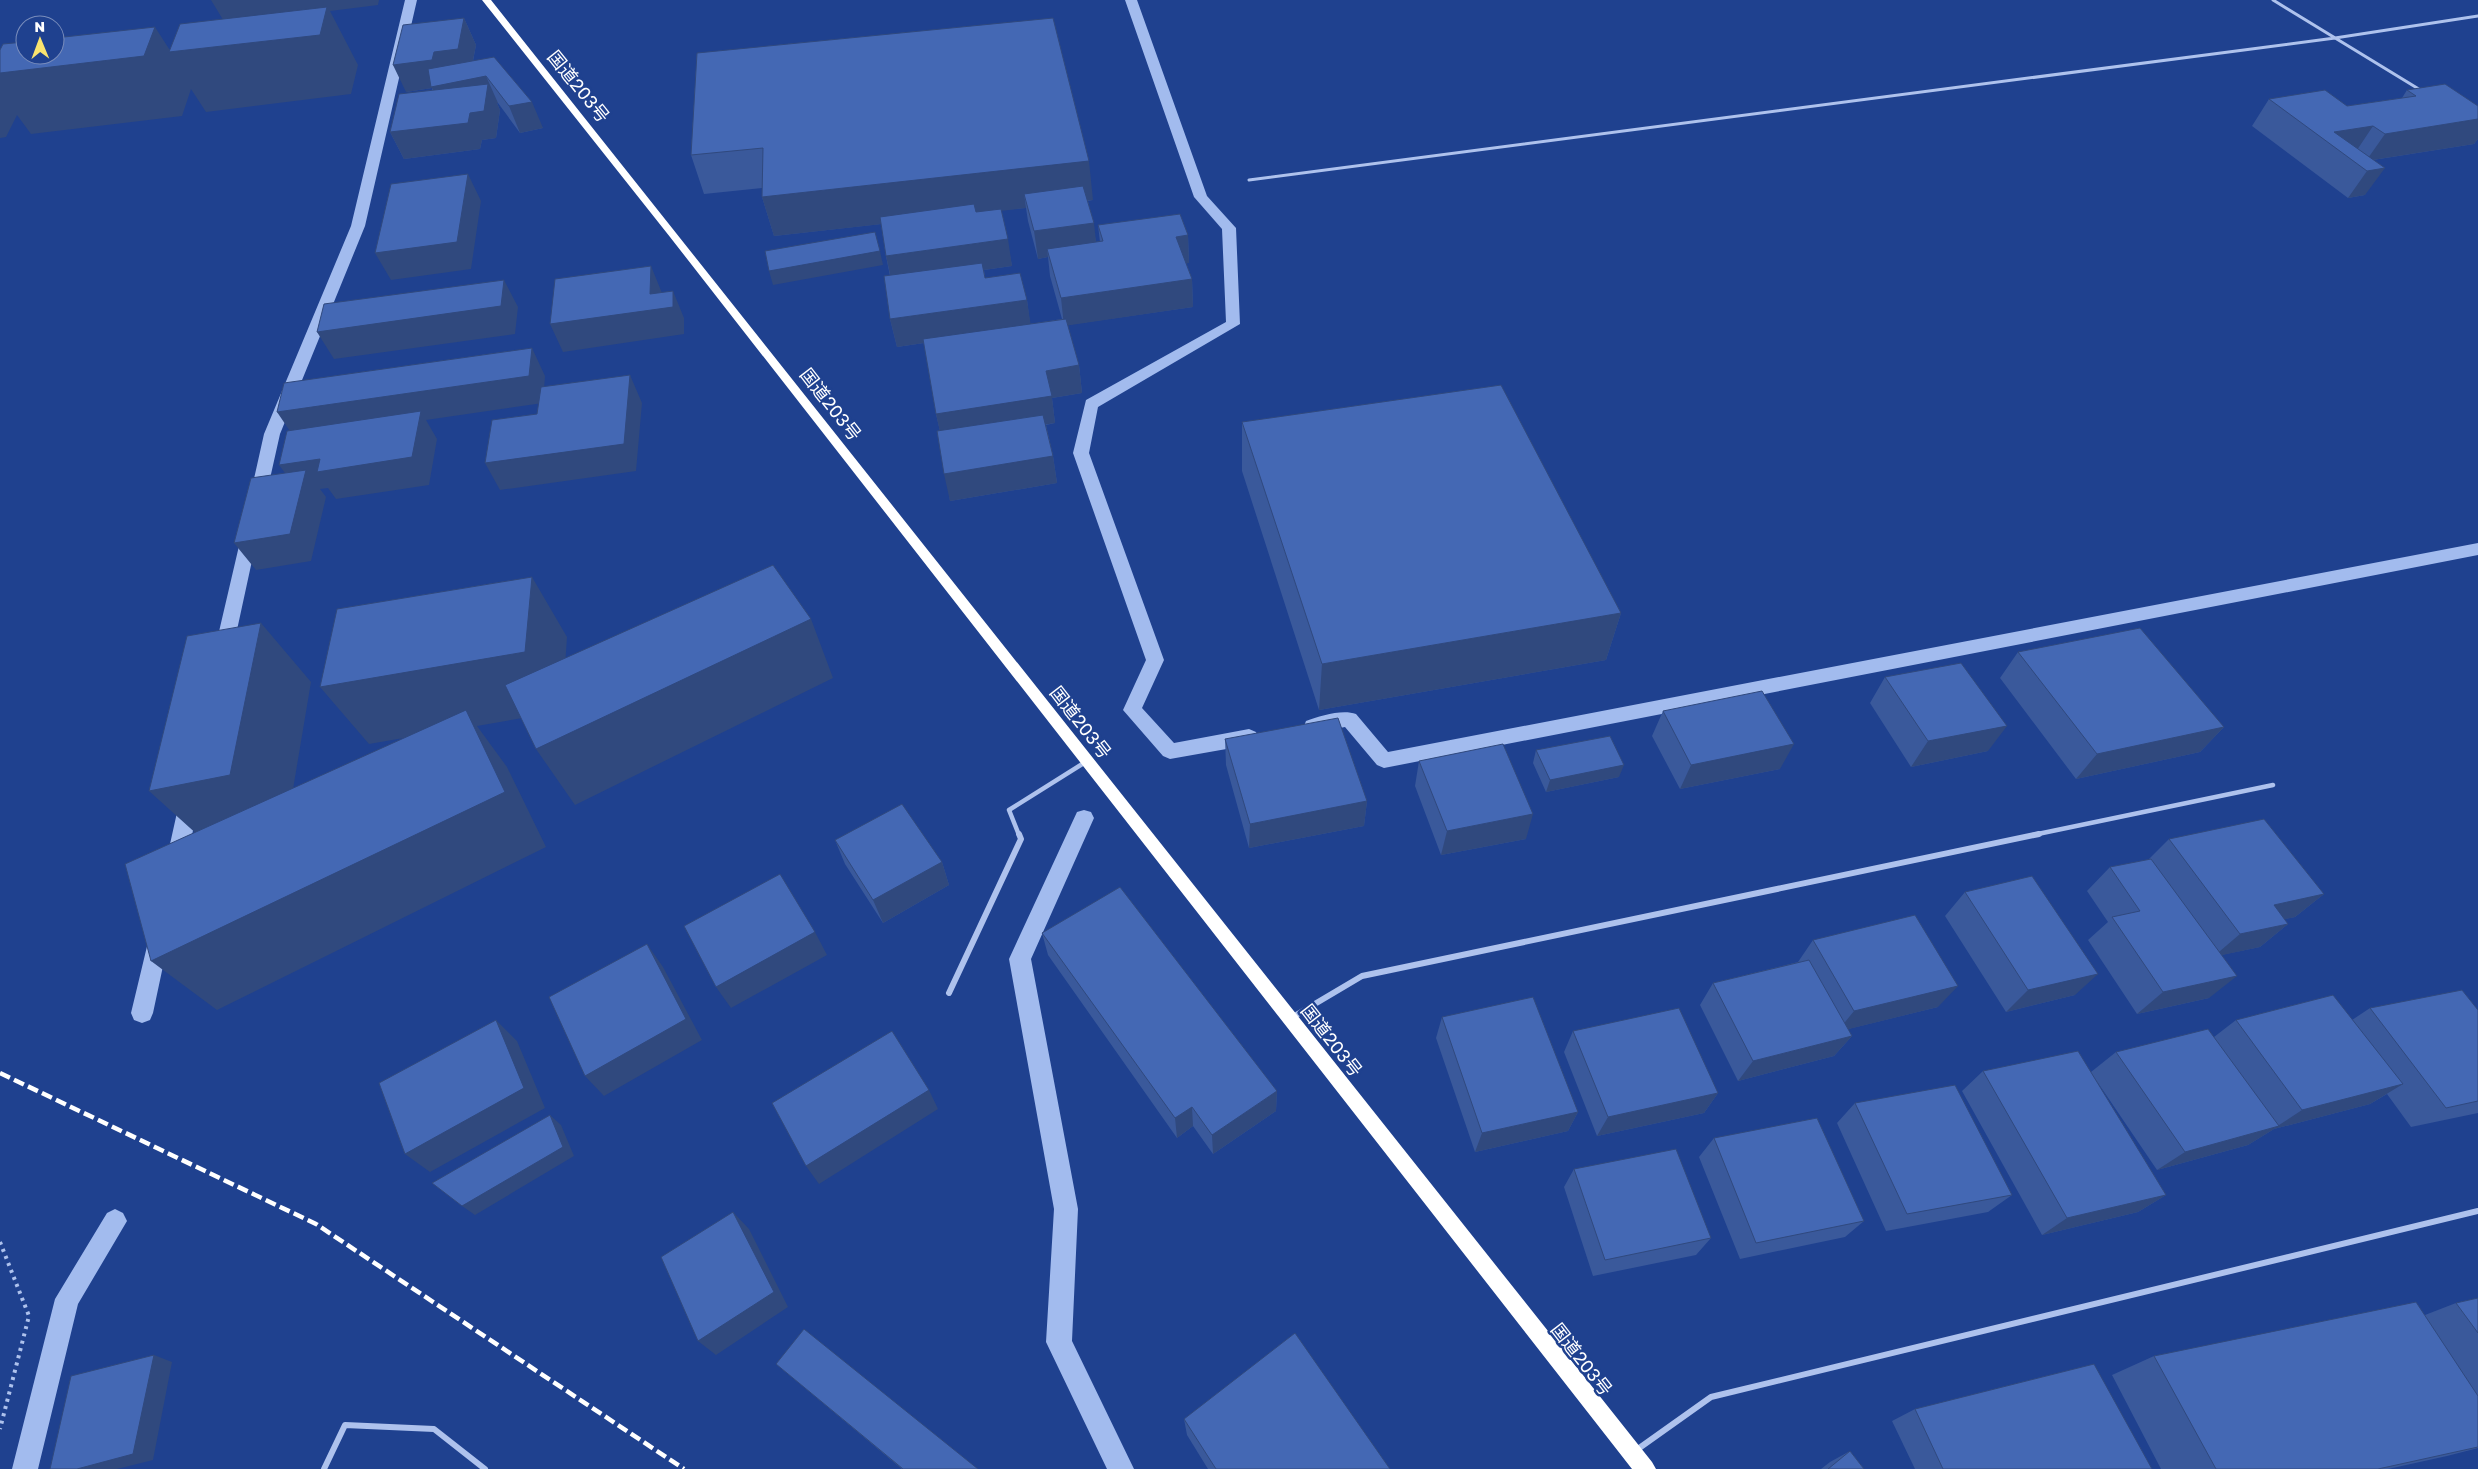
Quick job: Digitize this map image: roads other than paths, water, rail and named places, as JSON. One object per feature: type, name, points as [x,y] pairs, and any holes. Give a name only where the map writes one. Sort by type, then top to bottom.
[{"type":"highway","name":"国道203号","points":[[486,0],[674,235],[1645,1469]]},
{"type":"street","points":[[2273,0],[2428,95]]},
{"type":"street","points":[[1249,180],[2335,38],[2478,16]]},
{"type":"street","points":[[949,993],[1021,839],[1009,810],[1088,761]]},
{"type":"street","points":[[1290,1018],[1362,976],[2273,785]]},
{"type":"street","points":[[1632,1453],[1711,1397],[2478,1211]]},
{"type":"street","points":[[324,1469],[345,1425],[434,1429],[485,1469]]},
{"type":"waterway","points":[[257,501],[272,434],[358,226],[411,0]]},
{"type":"waterway","points":[[1131,0],[1201,197],[1229,228],[1233,324],[1091,404],[1081,453],[1155,660],[1132,710],[1170,751],[1249,737]]},
{"type":"waterway","points":[[223,653],[250,533]]},
{"type":"waterway","points":[[1313,726],[1349,719],[1384,760],[2478,549]]},
{"type":"waterway","points":[[176,862],[190,799]]},
{"type":"waterway","points":[[1084,818],[1020,959],[1066,1209],[1059,1342],[1121,1469]]},
{"type":"waterway","points":[[142,1013],[159,938]]},
{"type":"waterway","points":[[25,1469],[67,1299],[115,1221]]},
{"type":"railway","points":[[0,1073],[316,1224],[684,1469]]}]
